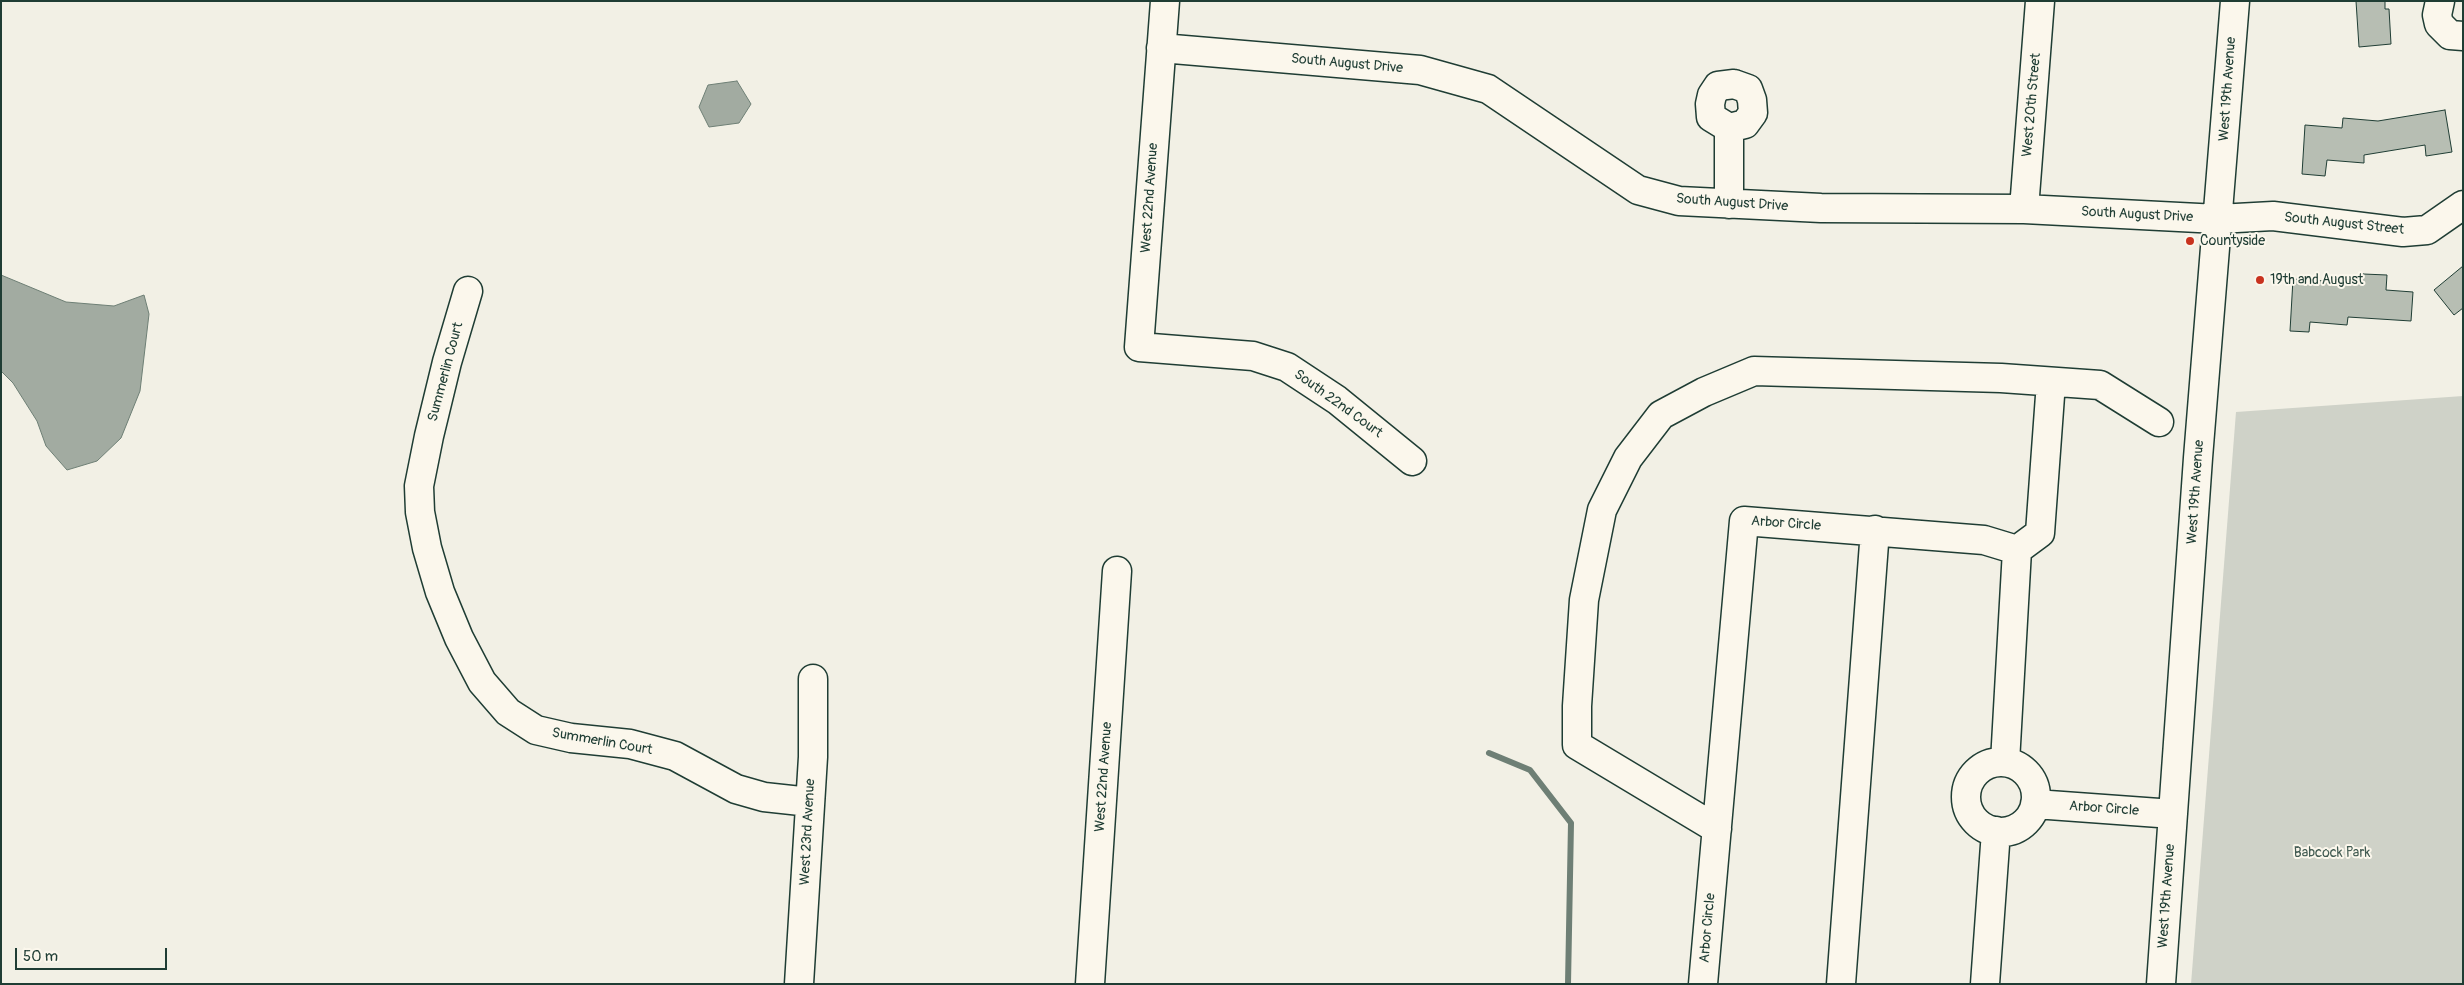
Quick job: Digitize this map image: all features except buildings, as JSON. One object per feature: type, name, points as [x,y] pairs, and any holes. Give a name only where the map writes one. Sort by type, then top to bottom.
[{"type":"street","name":"West 22nd Avenue","points":[[1139,347],[1165,1]]},
{"type":"street","name":"West 20th Street","points":[[2024,209],[2040,1]]},
{"type":"street","name":"West 19th Avenue","points":[[2161,984],[2198,458],[2235,1]]},
{"type":"street","points":[[2440,1],[2436,15],[2439,24],[2443,30],[2461,39]]},
{"type":"street","name":"South August Drive","points":[[1161,48],[1420,70],[1488,89],[1638,190],[1679,201],[1821,208],[2024,209],[2218,219]]},
{"type":"street","points":[[1729,128],[1729,204]]},
{"type":"street","name":"South August Street","points":[[2218,219],[2273,216],[2403,232],[2427,230],[2463,205]]},
{"type":"street","name":"Summerlin Court","points":[[468,291],[447,362],[419,486],[420,512],[427,548],[440,592],[459,638],[482,682],[508,712],[536,730],[571,738],[630,744],[675,756],[736,789],[764,797],[810,802]]},
{"type":"street","name":"South 22nd Court","points":[[1139,347],[1253,356],[1288,367],[1337,400],[1412,461]]},
{"type":"street","points":[[1716,830],[1577,746],[1577,706],[1584,600],[1602,510],[1628,458],[1661,415],[1704,392],[1754,371],[2100,385],[2159,422]]},
{"type":"street","points":[[2005,762],[2017,550],[2040,533],[2051,382]]},
{"type":"street","name":"Arbor Circle","points":[[1703,984],[1744,521],[1984,540],[2017,550]]},
{"type":"street","points":[[1841,984],[1875,530]]},
{"type":"street","name":"West 22nd Avenue","points":[[1090,984],[1117,571]]},
{"type":"street","name":"West 23rd Avenue","points":[[799,984],[813,757],[813,679]]},
{"type":"street","points":[[1994,762],[2005,762],[2025,772],[2032,782],[2035,804],[2031,814],[2016,828],[1996,831],[1985,828],[1970,814],[1966,792],[1975,773],[1994,762]]},
{"type":"street","name":"Arbor Circle","points":[[2035,804],[2173,814]]},
{"type":"street","points":[[1985,984],[1996,831]]},
{"type":"green space","name":"Babcock Park","points":[[2463,396],[2463,984],[2191,984],[2236,412]]},
{"type":"shaded area","points":[[737,81],[751,104],[739,123],[709,127],[699,107],[708,85]]},
{"type":"shaded area","points":[[1,275],[66,302],[114,306],[144,295],[149,314],[140,391],[121,438],[97,461],[67,470],[46,446],[37,421],[13,383],[1,371]]},
{"type":"waterway","points":[[1489,753],[1530,770],[1571,823],[1568,984]]},
{"type":"place","name":"Countyside","points":[[2190,241]]},
{"type":"place","name":"19th and August","points":[[2260,280]]}]
